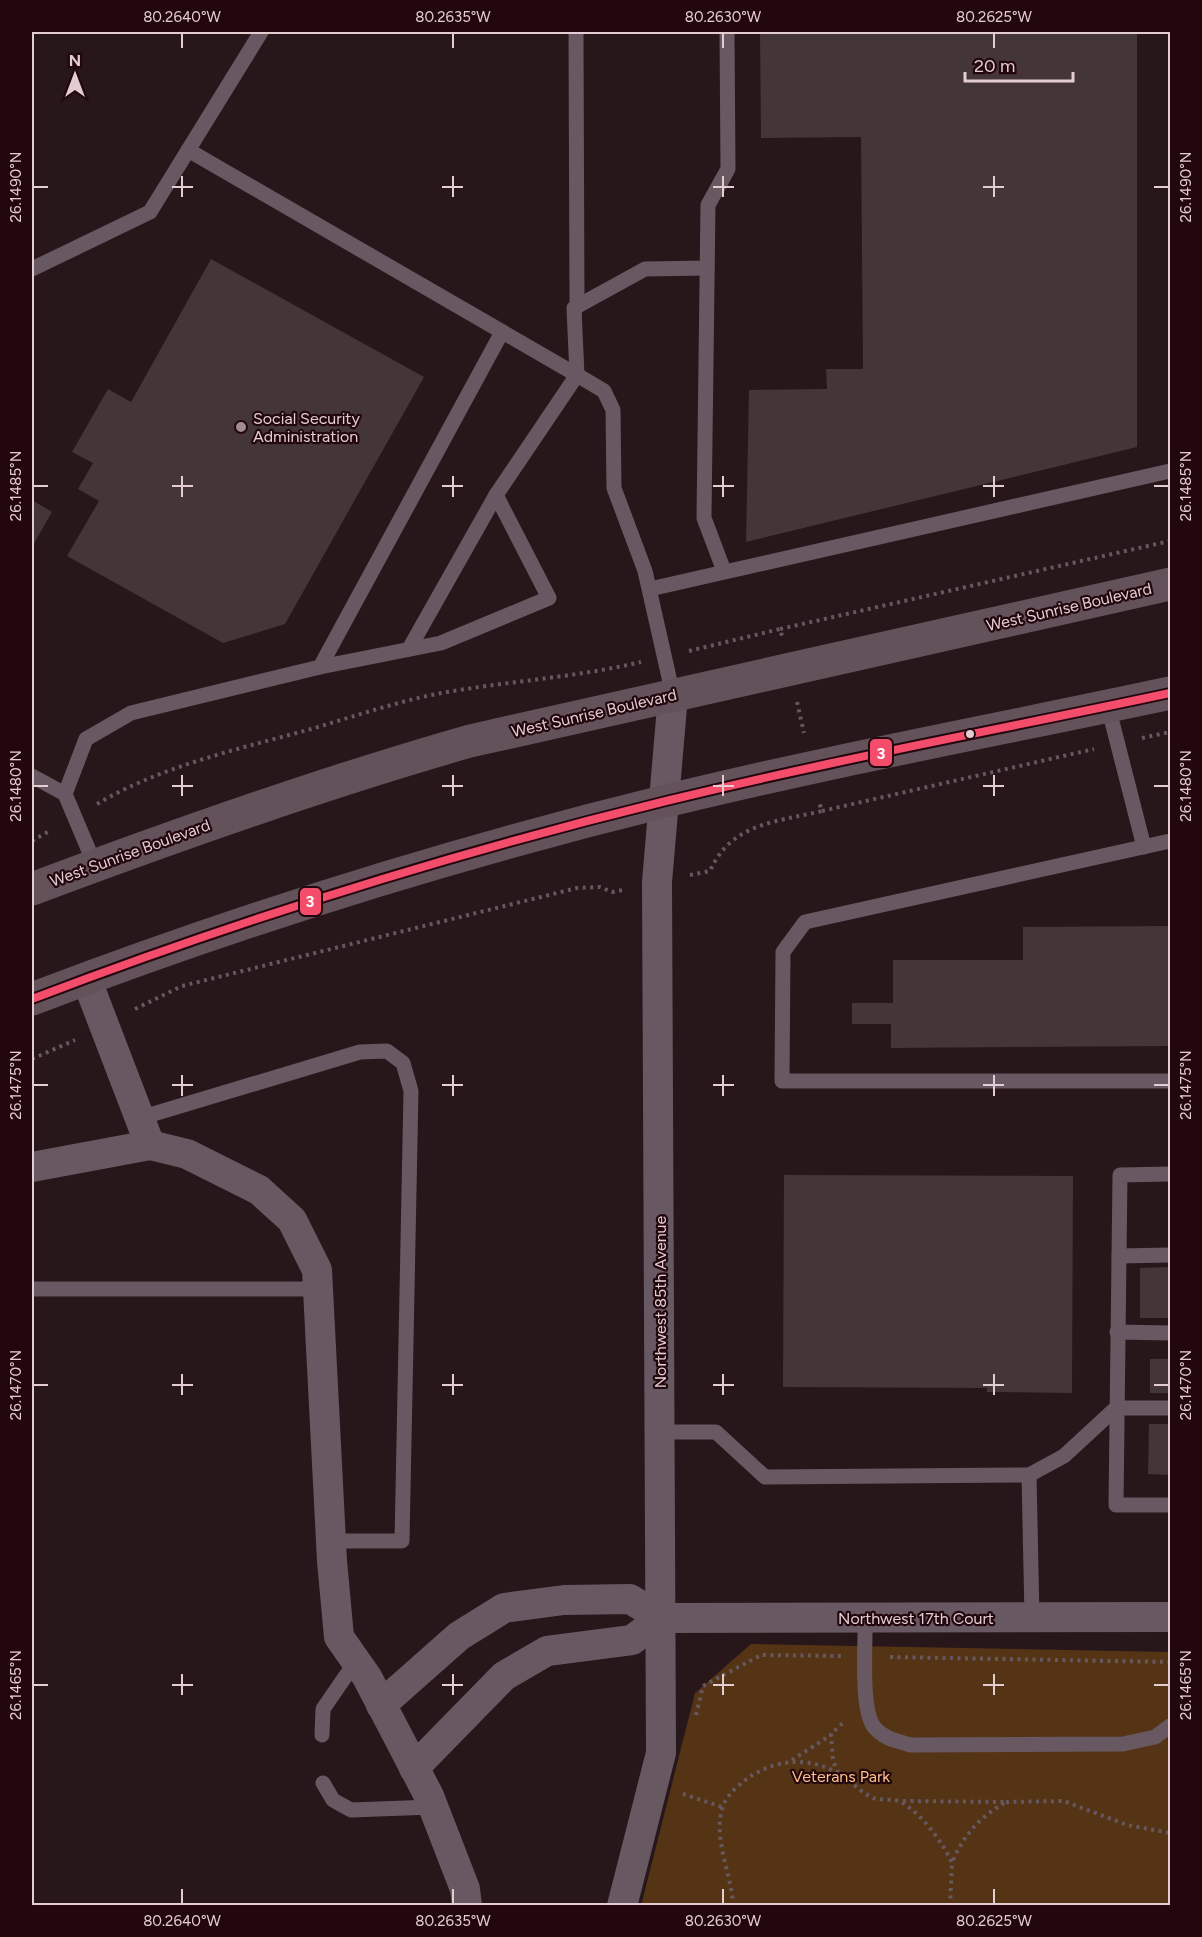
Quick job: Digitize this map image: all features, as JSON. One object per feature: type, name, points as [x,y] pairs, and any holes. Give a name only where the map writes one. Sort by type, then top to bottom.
[{"type":"highway","name":"West Sunrise Boulevard","points":[[32,889],[383,765],[470,741],[1170,584]]},
{"type":"highway","points":[[32,999],[177,945],[383,878],[665,801],[1170,693]]},
{"type":"street","name":"Northwest 85th Avenue","points":[[622,1905],[661,1754],[657,882],[673,695]]},
{"type":"street","points":[[86,978],[145,1132],[259,1190],[292,1220],[317,1270],[331,1541],[339,1637],[356,1661],[381,1705],[433,1807],[465,1890],[467,1905]]},
{"type":"street","points":[[32,1167],[145,1132]]},
{"type":"street","points":[[381,1705],[459,1636],[504,1608],[564,1600],[630,1599],[661,1618],[632,1640],[547,1651],[504,1676],[414,1768]]},
{"type":"street","name":"Northwest 17th Court","points":[[661,1618],[1170,1617]]},
{"type":"lane","points":[[32,269],[150,212],[261,32]]},
{"type":"lane","points":[[576,32],[577,306]]},
{"type":"lane","points":[[724,571],[704,518],[708,205],[728,169],[727,32]]},
{"type":"lane","points":[[188,150],[604,391],[614,410],[614,488],[650,589],[673,695]]},
{"type":"lane","points":[[409,649],[496,495],[577,375],[574,308],[645,269],[707,268]]},
{"type":"lane","points":[[320,667],[502,332]]},
{"type":"lane","points":[[650,589],[1170,471]]},
{"type":"lane","points":[[65,794],[86,739],[131,713],[320,667],[441,643],[549,598],[496,495]]},
{"type":"lane","points":[[1108,706],[1144,847]]},
{"type":"lane","points":[[32,776],[65,794],[95,865]]},
{"type":"lane","points":[[1170,841],[806,922],[783,952],[782,1081],[1170,1081]]},
{"type":"lane","points":[[145,1132],[360,1052],[387,1051],[403,1063],[411,1091],[402,1541],[331,1541]]},
{"type":"lane","points":[[1170,1174],[1120,1175],[1116,1505],[1170,1504]]},
{"type":"lane","points":[[1119,1256],[1170,1256]]},
{"type":"lane","points":[[32,1289],[318,1288]]},
{"type":"lane","points":[[1118,1332],[1170,1333]]},
{"type":"lane","points":[[661,1432],[716,1432],[765,1477],[1029,1475],[1064,1456],[1116,1408],[1170,1408]]},
{"type":"lane","points":[[1029,1475],[1032,1617]]},
{"type":"lane","points":[[865,1617],[868,1710],[874,1726],[888,1739],[911,1745],[1123,1744],[1155,1737],[1170,1726]]},
{"type":"lane","points":[[322,1736],[323,1708],[356,1661]]},
{"type":"lane","points":[[323,1783],[333,1800],[351,1810],[433,1807]]},
{"type":"path","points":[[32,841],[127,786],[258,744],[445,692],[526,679],[600,671],[1170,541]]},
{"type":"path","points":[[780,629],[822,811]]},
{"type":"path","points":[[32,1059],[183,986],[577,888],[600,887],[612,892],[710,871],[725,844],[758,826],[1170,732]]},
{"type":"path","points":[[791,1761],[831,1734],[843,1723],[868,1710]]},
{"type":"path","points":[[831,1734],[833,1761],[838,1773]]},
{"type":"path","points":[[734,1905],[724,1864],[721,1832],[722,1807],[728,1796],[749,1778],[773,1764],[791,1761],[838,1773],[874,1799],[1064,1801],[1127,1825],[1170,1833]]},
{"type":"path","points":[[678,1792],[722,1807]]},
{"type":"path","points":[[901,1801],[933,1833],[952,1863]]},
{"type":"path","points":[[950,1905],[952,1863],[966,1835],[990,1812],[1006,1802]]},
{"type":"green space","name":"Veterans Park","points":[[751,1644],[1170,1652],[1170,1905],[641,1906],[695,1693]]},
{"type":"building","points":[[760,32],[1137,32],[1137,447],[746,542],[749,390],[827,389],[826,369],[863,369],[861,137],[761,138]]},
{"type":"building","name":"Social Security Administration","points":[[211,259],[424,377],[285,624],[223,643],[67,556],[99,501],[78,489],[93,463],[72,452],[108,389],[131,402]]},
{"type":"building","points":[[32,500],[52,512],[32,547]]},
{"type":"building","points":[[1170,926],[1170,1046],[891,1048],[891,1024],[852,1024],[852,1003],[893,1003],[893,960],[1023,960],[1023,927]]},
{"type":"building","points":[[784,1175],[1073,1176],[1072,1393],[987,1392],[987,1388],[783,1387]]},
{"type":"building","points":[[1170,1267],[1170,1318],[1140,1318],[1140,1268]]},
{"type":"building","points":[[1150,1359],[1170,1359],[1170,1393],[1150,1393]]},
{"type":"building","points":[[1149,1424],[1170,1424],[1170,1475],[1148,1474]]},
{"type":"transit line","name":"3","points":[[32,999],[188,942],[346,890],[585,821],[792,772],[1170,693]]},
{"type":"place","name":"Social Security Administration","points":[[241,427]]}]
